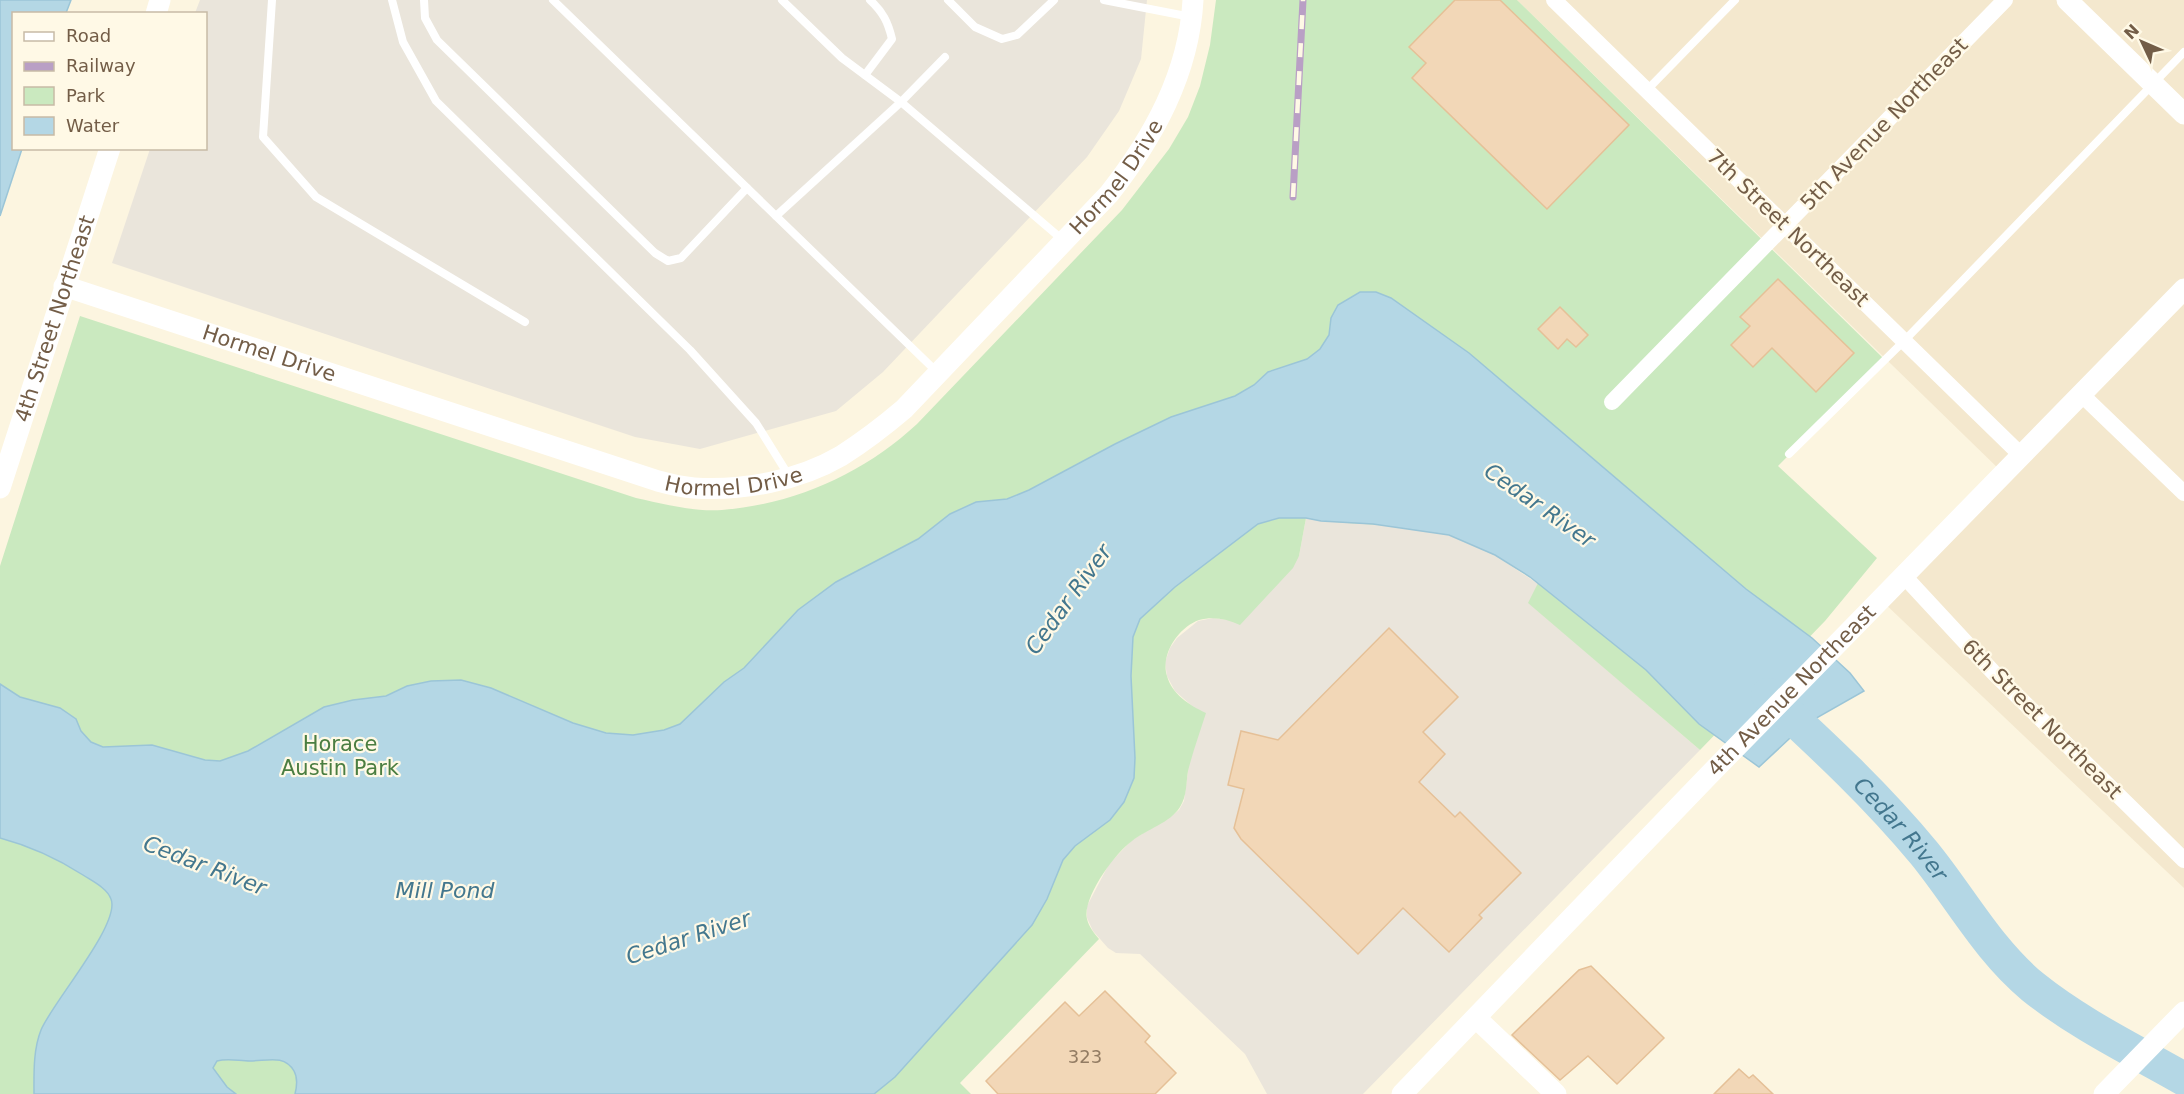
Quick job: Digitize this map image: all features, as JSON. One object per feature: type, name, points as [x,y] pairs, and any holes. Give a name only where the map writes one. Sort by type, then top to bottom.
[{"type":"street","name":"7th Street Northeast","points":[[1554,0],[2022,456]]},
{"type":"street","name":"5th Avenue Northeast","points":[[1612,402],[2005,0]]},
{"type":"street","points":[[2067,0],[2184,114]]},
{"type":"street","name":"Hormel Drive","points":[[64,286],[658,481],[693,488],[732,488],[772,482],[809,470],[840,456],[875,433],[904,409],[1109,194],[1134,163],[1177,81],[1185,54],[1192,9]]},
{"type":"street","name":"4th Street Northeast","points":[[0,488],[109,150]]},
{"type":"street","name":"4th Avenue Northeast","points":[[1402,1094],[1709,775],[2184,289]]},
{"type":"street","points":[[2082,395],[2184,493]]},
{"type":"street","name":"6th Street Northeast","points":[[1904,576],[1993,672],[2184,860]]},
{"type":"street","points":[[2104,1094],[2184,1012]]},
{"type":"street","points":[[1476,1018],[1556,1094]]},
{"type":"lane","points":[[272,0],[263,137],[316,197],[525,322]]},
{"type":"lane","points":[[392,0],[403,42],[436,101],[690,350],[756,423],[789,477]]},
{"type":"lane","points":[[424,0],[425,18],[437,40],[655,253],[668,261],[681,258],[747,188]]},
{"type":"lane","points":[[553,0],[938,374]]},
{"type":"lane","points":[[782,0],[842,58],[901,102],[1064,241]]},
{"type":"lane","points":[[865,75],[892,39],[888,21],[881,10],[870,0]]},
{"type":"lane","points":[[949,0],[975,27],[1002,39],[1017,34],[1054,0]]},
{"type":"lane","points":[[1104,0],[1192,9]]},
{"type":"lane","points":[[1647,90],[1735,0]]},
{"type":"lane","points":[[1789,454],[1904,341],[2184,52]]},
{"type":"lane","points":[[776,216],[901,102],[945,57]]},
{"type":"shaded area","points":[[200,0],[1147,0],[1141,59],[1119,111],[1087,157],[883,372],[836,411],[700,449],[635,437],[112,263],[150,150],[207,150],[207,12],[195,12]]},
{"type":"shaded area","points":[[1517,0],[2184,0],[2184,888],[1881,600],[2004,474]]},
{"type":"shaded area","points":[[1306,518],[1373,524],[1449,535],[1495,555],[1538,584],[1529,603],[1700,750],[1363,1094],[1267,1094],[1245,1054],[1140,954],[1116,953],[1108,948],[1093,931],[1087,918],[1087,906],[1109,864],[1132,840],[1179,810],[1184,801],[1192,706],[1175,691],[1167,676],[1165,662],[1170,648],[1177,638],[1198,621],[1213,618],[1228,620],[1299,556]]},
{"type":"green space","name":"Horace Austin Park","points":[[1216,0],[1517,0],[1884,359],[1778,466],[1877,558],[1825,621],[1700,750],[1528,603],[1538,583],[1507,562],[1471,542],[1431,530],[1306,518],[1299,556],[1293,568],[1240,625],[1220,619],[1199,620],[1185,629],[1173,642],[1166,659],[1169,682],[1182,698],[1206,713],[1188,771],[1182,803],[1176,813],[1125,847],[1109,865],[1095,888],[1087,910],[1089,925],[1099,939],[960,1083],[971,1094],[0,1094],[0,566],[80,316],[636,498],[701,510],[749,507],[776,501],[802,493],[852,471],[896,442],[917,424],[1122,210],[1169,149],[1188,117],[1200,86],[1210,45]]},
{"type":"water","points":[[0,0],[71,0],[66,12],[12,12],[12,150],[22,150],[0,216]]},
{"type":"water","name":"Mill Pond","points":[[1360,292],[1376,292],[1391,298],[1469,353],[1746,589],[1812,638],[1850,673],[1864,691],[1804,725],[1759,767],[1699,724],[1646,670],[1600,633],[1530,577],[1495,555],[1449,535],[1373,524],[1279,518],[1258,524],[1175,587],[1140,619],[1133,637],[1131,676],[1134,778],[1124,802],[1110,820],[1075,846],[1063,860],[1047,899],[1032,925],[895,1077],[874,1094],[295,1094],[296,1076],[285,1062],[280,1060],[225,1060],[217,1061],[213,1068],[227,1087],[236,1094],[34,1094],[35,1054],[41,1030],[106,926],[111,911],[111,899],[99,885],[64,864],[33,849],[0,838],[0,684],[20,697],[60,708],[76,719],[81,731],[91,742],[103,747],[152,745],[205,760],[220,761],[248,751],[324,707],[353,700],[386,696],[407,686],[431,681],[461,680],[491,688],[573,723],[606,733],[633,735],[664,730],[680,724],[724,682],[744,668],[798,610],[836,582],[918,539],[950,514],[976,502],[1007,499],[1029,490],[1171,417],[1235,396],[1254,385],[1268,372],[1307,359],[1320,349],[1329,335],[1331,318],[1338,305]]},
{"type":"building","points":[[1455,0],[1500,0],[1629,125],[1547,209],[1412,78],[1426,63],[1409,47]]},
{"type":"building","points":[[1778,279],[1854,353],[1816,392],[1772,348],[1753,367],[1731,345],[1750,326],[1740,317]]},
{"type":"building","points":[[1560,307],[1588,335],[1576,347],[1567,339],[1558,349],[1538,329]]},
{"type":"building","points":[[1389,628],[1458,697],[1423,732],[1445,754],[1419,782],[1455,817],[1460,812],[1521,873],[1479,915],[1482,918],[1449,952],[1403,908],[1358,954],[1241,839],[1234,828],[1244,789],[1228,785],[1241,731],[1278,740]]},
{"type":"building","points":[[1591,966],[1664,1038],[1617,1084],[1588,1056],[1560,1080],[1512,1035],[1579,970]]},
{"type":"building","points":[[1105,991],[1150,1036],[1145,1042],[1176,1073],[1155,1094],[998,1094],[986,1081],[1065,1002],[1079,1016]]},
{"type":"building","points":[[1739,1069],[1749,1078],[1753,1075],[1773,1094],[1714,1094]]},
{"type":"waterway","name":"Cedar River","points":[[1768,695],[1849,771],[1887,811],[1924,853],[2002,957],[2033,987],[2069,1013],[2184,1079]]},
{"type":"railway","points":[[1293,197],[1303,0]]}]
